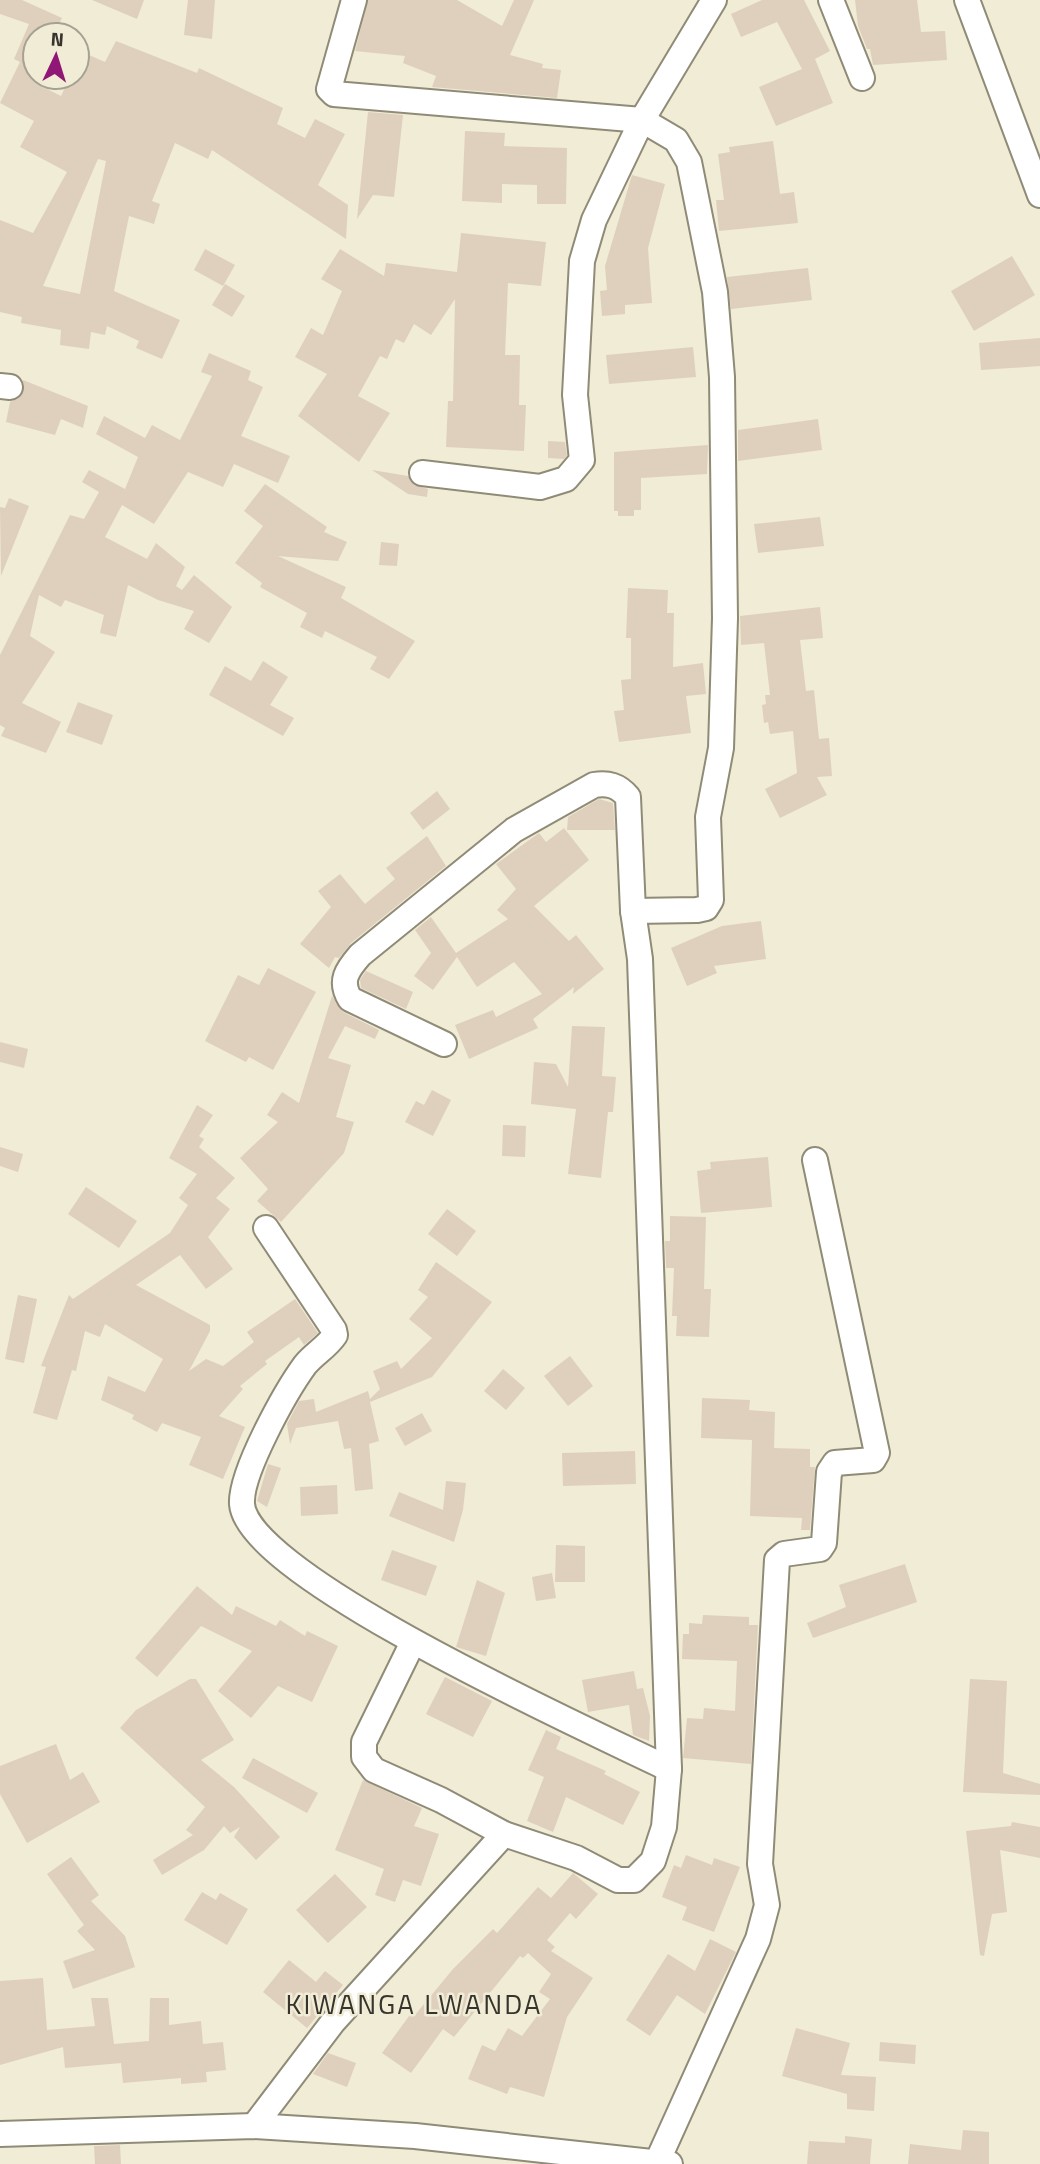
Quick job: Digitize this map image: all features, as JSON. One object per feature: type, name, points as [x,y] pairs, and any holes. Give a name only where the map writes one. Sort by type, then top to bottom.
[{"type":"street","points":[[354,0],[329,89],[334,94],[642,120],[676,140],[689,162],[715,292],[722,377],[725,618],[721,748],[708,817],[710,901],[706,908],[697,910],[661,913],[633,911]]},
{"type":"street","points":[[422,473],[540,487],[566,479],[582,460],[575,395],[582,261],[594,220],[642,120],[714,0]]},
{"type":"street","points":[[831,0],[862,78]]},
{"type":"street","points":[[967,0],[1040,195]]},
{"type":"street","points":[[413,1642],[364,1742],[364,1757],[374,1770],[504,1834],[576,1858],[618,1880],[634,1880],[653,1861],[664,1827],[669,1769],[640,959],[633,911],[628,797],[625,792],[609,783],[594,785],[513,830],[360,955],[346,972],[343,988],[349,999],[443,1044]]},
{"type":"street","points":[[0,2134],[254,2126],[527,2155],[664,2162],[758,1939],[766,1905],[760,1864],[777,1560],[784,1555],[820,1549],[824,1543],[829,1472],[835,1463],[873,1460],[877,1453],[816,1160]]},
{"type":"street","points":[[266,1228],[335,1335],[307,1363],[274,1412],[247,1483],[242,1502],[244,1517],[279,1556],[413,1642],[669,1769]]},
{"type":"street","points":[[254,2126],[333,2022],[504,1834]]},
{"type":"building","points":[[0,0],[22,0],[62,18],[61,21],[21,21],[0,14]]},
{"type":"building","points":[[92,0],[144,0],[137,19]]},
{"type":"building","points":[[188,0],[215,0],[212,39],[184,35]]},
{"type":"building","points":[[368,0],[457,0],[502,26],[514,0],[534,0],[510,55],[543,64],[542,68],[561,70],[557,98],[432,87],[436,76],[403,63],[405,56],[355,51]]},
{"type":"building","points":[[762,0],[804,0],[830,51],[815,59],[833,103],[776,126],[759,87],[802,69],[777,22],[741,37],[731,14]]},
{"type":"building","points":[[855,0],[917,0],[921,32],[945,31],[947,60],[873,65],[870,49],[867,49],[858,26]]},
{"type":"building","points":[[116,41],[197,73],[199,68],[283,108],[277,124],[305,138],[315,119],[345,134],[318,185],[348,205],[346,239],[212,150],[208,159],[175,143],[152,201],[160,204],[154,224],[129,216],[114,291],[180,320],[162,359],[136,348],[139,341],[107,326],[105,335],[91,332],[89,349],[60,345],[61,330],[21,323],[22,317],[0,312],[0,220],[33,233],[67,172],[20,147],[34,121],[0,103],[20,62],[14,59],[21,43],[21,91],[51,91],[61,96],[63,91],[91,91],[91,56],[105,62]],"holes":[[[98,159],[106,161],[80,294],[43,286]]]},
{"type":"building","points":[[368,112],[403,115],[394,197],[373,195],[357,219]]},
{"type":"building","points":[[465,131],[505,133],[504,146],[567,148],[566,204],[537,204],[537,185],[502,184],[502,203],[462,201]]},
{"type":"building","points":[[773,141],[780,194],[794,192],[798,223],[719,231],[716,200],[724,200],[718,154],[730,152],[729,147]]},
{"type":"building","points":[[632,175],[665,184],[648,248],[652,303],[625,305],[625,314],[602,316],[600,291],[607,290],[605,266]]},
{"type":"building","points":[[461,233],[546,242],[541,286],[508,283],[505,355],[520,355],[519,405],[526,405],[524,451],[446,447],[448,401],[453,401],[455,299],[431,335],[414,324],[404,343],[396,339],[387,359],[380,356],[358,396],[390,413],[359,462],[298,416],[327,374],[295,357],[311,328],[323,335],[342,291],[321,279],[340,249],[384,276],[386,263],[457,272]]},
{"type":"building","points":[[205,249],[235,265],[223,286],[194,270]]},
{"type":"building","points":[[1012,256],[1035,295],[974,331],[951,291]]},
{"type":"building","points":[[808,268],[812,300],[731,309],[727,277]]},
{"type":"building","points":[[225,284],[245,296],[232,317],[212,305]]},
{"type":"building","points":[[1040,338],[1040,366],[981,370],[979,343]]},
{"type":"building","points":[[693,347],[696,377],[609,384],[606,355]]},
{"type":"building","points":[[209,353],[251,371],[248,380],[263,387],[241,436],[290,456],[278,483],[234,464],[223,487],[188,472],[154,524],[122,505],[105,537],[147,559],[156,543],[185,567],[176,586],[182,590],[194,575],[232,607],[209,643],[184,629],[194,611],[158,600],[128,585],[116,637],[100,633],[104,615],[65,600],[61,607],[39,595],[30,636],[55,652],[22,703],[61,722],[46,753],[1,736],[5,728],[0,725],[0,655],[70,515],[84,519],[99,492],[82,482],[89,470],[125,489],[138,457],[96,434],[104,416],[145,438],[152,425],[180,440],[212,376],[201,372]]},
{"type":"building","points":[[23,380],[88,406],[83,428],[61,419],[55,435],[6,422],[10,402],[22,395]]},
{"type":"building","points":[[818,419],[822,450],[738,461],[738,430]]},
{"type":"building","points":[[548,441],[565,442],[567,455],[564,459],[548,458]]},
{"type":"building","points":[[708,445],[707,474],[641,478],[641,510],[634,510],[634,516],[618,516],[618,511],[614,511],[614,452]]},
{"type":"building","points":[[372,470],[408,476],[414,485],[428,489],[427,497],[408,494]]},
{"type":"building","points":[[265,484],[327,527],[324,532],[347,542],[338,561],[278,556],[346,587],[341,598],[415,641],[389,679],[370,669],[377,657],[325,631],[322,638],[300,627],[307,613],[260,587],[262,583],[235,563],[263,526],[244,511]]},
{"type":"building","points":[[9,498],[29,506],[1,576],[0,507],[5,508]]},
{"type":"building","points":[[820,517],[824,546],[758,553],[754,524]]},
{"type":"building","points":[[381,542],[399,544],[397,566],[379,565]]},
{"type":"building","points":[[628,588],[668,590],[667,613],[674,613],[673,667],[703,663],[706,694],[686,696],[691,733],[619,742],[614,711],[624,710],[621,680],[631,679],[631,638],[626,638]]},
{"type":"building","points":[[820,607],[823,638],[800,640],[806,691],[814,690],[819,739],[829,738],[832,776],[817,777],[827,795],[780,818],[765,789],[797,773],[793,731],[770,734],[768,722],[764,723],[762,705],[766,704],[765,695],[770,695],[764,643],[741,645],[740,616]]},
{"type":"building","points":[[263,661],[288,677],[270,705],[294,718],[283,736],[209,695],[225,666],[251,681]]},
{"type":"building","points":[[78,702],[113,715],[102,745],[66,732]]},
{"type":"building","points":[[437,791],[450,809],[423,830],[410,813]]},
{"type":"building","points":[[599,799],[613,803],[615,830],[567,830],[568,817]]},
{"type":"building","points":[[564,828],[589,860],[534,906],[569,941],[576,935],[604,969],[573,994],[574,987],[533,1019],[538,1028],[469,1059],[455,1025],[493,1010],[496,1017],[542,994],[514,962],[477,987],[457,957],[433,990],[414,976],[431,953],[415,930],[431,917],[456,953],[508,919],[497,910],[516,889],[496,864],[539,833],[546,842]]},
{"type":"building","points":[[427,836],[446,866],[351,943],[339,958],[335,957],[329,968],[300,944],[331,907],[318,891],[340,874],[365,904],[395,879],[386,868]]},
{"type":"building","points":[[761,921],[766,959],[714,966],[717,973],[687,986],[671,948],[722,926]]},
{"type":"building","points":[[268,968],[316,992],[273,1070],[249,1057],[246,1062],[205,1041],[238,975],[259,985]]},
{"type":"building","points":[[366,971],[413,992],[406,1009],[361,988],[360,980]]},
{"type":"building","points":[[332,996],[343,1012],[379,1030],[375,1039],[345,1026],[328,1058],[351,1065],[336,1117],[354,1122],[344,1153],[281,1222],[257,1201],[268,1189],[240,1158],[278,1122],[267,1115],[282,1092],[299,1103]]},
{"type":"building","points":[[572,1026],[605,1027],[602,1076],[616,1077],[613,1112],[608,1112],[601,1178],[568,1174],[576,1109],[531,1104],[534,1062],[556,1064],[568,1087]]},
{"type":"building","points":[[0,1042],[28,1049],[24,1068],[0,1062]]},
{"type":"building","points":[[432,1090],[451,1100],[433,1136],[405,1122],[416,1101],[424,1105]]},
{"type":"building","points":[[197,1105],[213,1115],[199,1136],[204,1139],[199,1147],[235,1178],[216,1198],[230,1209],[208,1237],[233,1269],[206,1289],[180,1255],[136,1285],[210,1325],[210,1331],[189,1371],[206,1359],[223,1366],[254,1342],[247,1332],[295,1299],[318,1333],[304,1345],[299,1337],[265,1361],[267,1364],[240,1386],[243,1389],[219,1416],[245,1427],[223,1479],[189,1465],[201,1437],[162,1423],[157,1432],[132,1419],[134,1415],[101,1400],[108,1376],[145,1392],[163,1359],[105,1324],[100,1337],[85,1331],[76,1371],[72,1370],[57,1420],[33,1413],[46,1367],[41,1366],[69,1295],[73,1299],[170,1233],[188,1205],[179,1198],[197,1174],[169,1158]]},
{"type":"building","points":[[503,1125],[526,1126],[525,1157],[502,1156]]},
{"type":"building","points":[[0,1147],[23,1154],[18,1172],[0,1166]]},
{"type":"building","points":[[768,1157],[772,1207],[701,1213],[697,1171],[711,1169],[710,1162]]},
{"type":"building","points":[[86,1187],[137,1221],[119,1248],[68,1214]]},
{"type":"building","points":[[447,1209],[476,1231],[457,1256],[428,1234]]},
{"type":"building","points":[[670,1216],[706,1217],[704,1289],[711,1289],[709,1337],[676,1336],[677,1316],[672,1316],[674,1268],[666,1268],[665,1241],[670,1241]]},
{"type":"building","points":[[436,1262],[492,1302],[432,1377],[370,1402],[379,1441],[369,1444],[373,1489],[355,1491],[351,1448],[344,1449],[338,1421],[296,1428],[290,1444],[287,1424],[299,1401],[314,1399],[316,1412],[368,1391],[370,1399],[380,1389],[373,1371],[397,1361],[401,1369],[432,1338],[409,1319],[428,1297],[418,1290]]},
{"type":"building","points":[[18,1295],[37,1299],[24,1363],[5,1359]]},
{"type":"building","points":[[570,1356],[593,1386],[568,1406],[544,1376]]},
{"type":"building","points":[[503,1369],[525,1388],[506,1410],[484,1391]]},
{"type":"building","points":[[702,1398],[750,1400],[749,1410],[775,1412],[774,1448],[810,1449],[810,1467],[815,1467],[810,1530],[801,1530],[802,1518],[750,1516],[752,1440],[701,1438]]},
{"type":"building","points":[[422,1413],[432,1431],[405,1446],[395,1428]]},
{"type":"building","points":[[635,1451],[636,1484],[563,1486],[562,1453]]},
{"type":"building","points":[[268,1464],[281,1468],[267,1507],[257,1501]]},
{"type":"building","points":[[446,1481],[466,1483],[463,1510],[454,1542],[389,1516],[399,1492],[443,1510]]},
{"type":"building","points":[[337,1485],[338,1514],[301,1516],[300,1487]]},
{"type":"building","points":[[556,1545],[585,1546],[585,1582],[555,1582]]},
{"type":"building","points":[[392,1550],[437,1566],[426,1596],[381,1580]]},
{"type":"building","points":[[905,1564],[917,1602],[813,1638],[807,1623],[846,1607],[839,1585]]},
{"type":"building","points":[[552,1573],[556,1598],[536,1601],[532,1577]]},
{"type":"building","points":[[477,1580],[505,1593],[486,1656],[456,1647]]},
{"type":"building","points":[[197,1586],[232,1615],[236,1606],[276,1626],[280,1620],[305,1636],[307,1631],[338,1646],[312,1702],[278,1686],[251,1718],[218,1691],[252,1651],[201,1626],[157,1677],[135,1658]]},
{"type":"building","points":[[703,1615],[749,1617],[749,1625],[758,1625],[751,1764],[683,1758],[687,1718],[703,1719],[704,1708],[735,1711],[737,1661],[682,1659],[683,1634],[689,1634],[689,1623],[702,1624]]},
{"type":"building","points":[[634,1671],[637,1689],[643,1688],[650,1716],[649,1741],[633,1735],[629,1705],[588,1712],[582,1680]]},
{"type":"building","points":[[445,1677],[492,1701],[473,1737],[426,1714]]},
{"type":"building","points":[[190,1679],[196,1679],[234,1740],[201,1760],[234,1787],[280,1837],[256,1860],[234,1837],[240,1827],[230,1833],[224,1826],[204,1850],[162,1875],[153,1860],[193,1835],[186,1830],[205,1807],[120,1728],[136,1710]]},
{"type":"building","points":[[970,1679],[1007,1681],[1003,1773],[1040,1784],[1040,1795],[963,1792]]},
{"type":"building","points":[[546,1730],[561,1737],[556,1749],[606,1771],[604,1774],[640,1792],[623,1825],[566,1797],[553,1832],[527,1821],[544,1777],[528,1770]]},
{"type":"building","points":[[56,1744],[70,1780],[83,1772],[100,1802],[27,1843],[0,1794],[0,1766]]},
{"type":"building","points":[[253,1758],[318,1793],[307,1813],[242,1778]]},
{"type":"building","points":[[363,1780],[422,1808],[414,1826],[439,1834],[421,1886],[403,1880],[395,1902],[375,1895],[384,1869],[335,1850]]},
{"type":"building","points":[[1012,1822],[1040,1827],[1040,1858],[1000,1850],[1007,1912],[992,1914],[984,1956],[980,1955],[966,1831],[1011,1826]]},
{"type":"building","points":[[686,1855],[712,1865],[714,1858],[740,1867],[714,1932],[682,1920],[687,1907],[662,1897],[674,1865],[681,1868]]},
{"type":"building","points":[[71,1857],[99,1895],[91,1901],[125,1936],[135,1967],[73,1989],[63,1961],[95,1950],[77,1931],[84,1925],[47,1874]]},
{"type":"building","points":[[573,1873],[598,1894],[576,1919],[570,1913],[547,1940],[555,1947],[551,1951],[593,1978],[567,2017],[544,2097],[510,2087],[507,2094],[468,2079],[482,2045],[495,2051],[508,2028],[522,2036],[550,1999],[539,1992],[551,1974],[528,1953],[523,1958],[520,1956],[454,2037],[443,2029],[411,2073],[382,2053],[412,2012],[415,2015],[453,1969],[493,1929],[497,1933],[538,1887],[551,1898]]},
{"type":"building","points":[[335,1874],[367,1907],[328,1943],[296,1910]]},
{"type":"building","points":[[202,1892],[216,1900],[220,1893],[248,1909],[227,1945],[184,1920]]},
{"type":"building","points":[[710,1939],[736,1952],[705,2014],[677,1995],[650,2036],[626,2020],[668,1954],[695,1971]]},
{"type":"building","points":[[289,1960],[316,1982],[325,1971],[343,1985],[307,2028],[263,1992]]},
{"type":"building","points":[[43,1978],[47,2030],[95,2026],[91,1998],[108,1998],[114,2044],[149,2041],[150,1998],[169,1998],[169,2025],[201,2021],[203,2044],[223,2042],[226,2070],[206,2072],[207,2082],[181,2084],[181,2078],[123,2083],[121,2063],[65,2068],[63,2047],[0,2065],[0,1981]]},
{"type":"building","points":[[796,2028],[850,2043],[841,2075],[876,2077],[874,2111],[847,2109],[847,2094],[782,2076]]},
{"type":"building","points":[[880,2042],[916,2045],[915,2064],[879,2061]]},
{"type":"building","points":[[328,2053],[356,2063],[347,2087],[313,2074]]},
{"type":"building","points":[[963,2130],[989,2132],[989,2164],[908,2164],[910,2144],[961,2150]]},
{"type":"building","points":[[845,2136],[872,2139],[870,2164],[807,2164],[809,2141],[845,2143]]},
{"type":"building","points":[[120,2145],[121,2164],[95,2164],[94,2146]]},
{"type":"district","name":"KIWANGA LWANDA","points":[[414,2003]]}]
